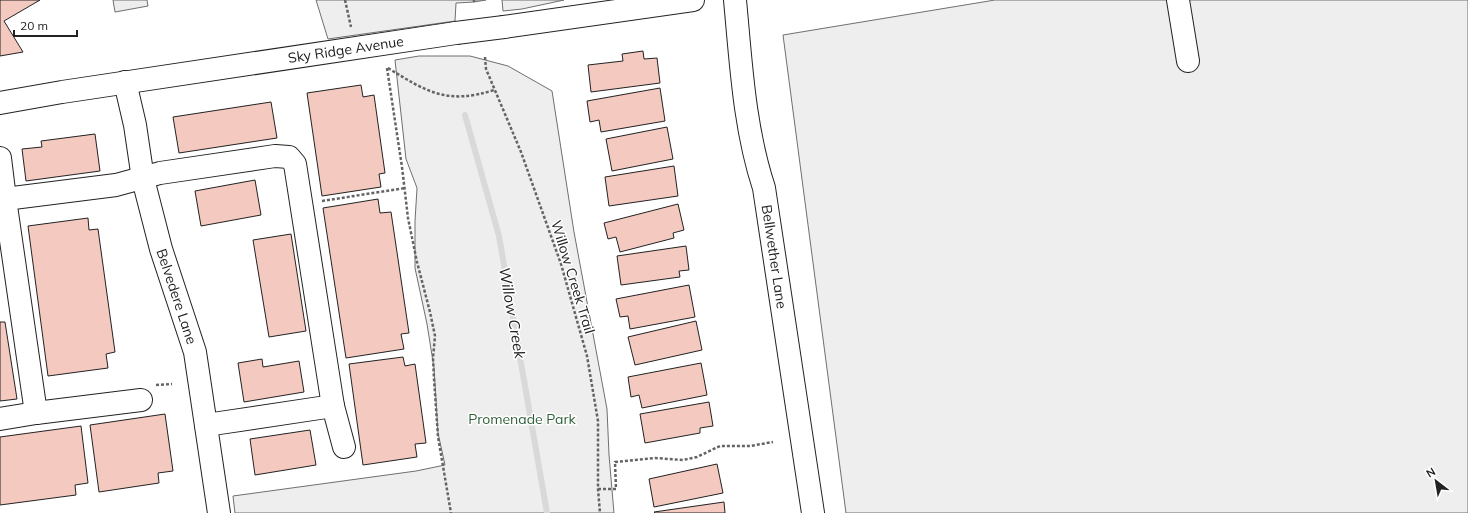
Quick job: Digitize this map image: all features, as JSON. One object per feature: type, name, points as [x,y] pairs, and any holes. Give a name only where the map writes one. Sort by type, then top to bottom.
[{"type":"street","name":"Sky Ridge Avenue","points":[[0,103],[126,82],[456,32],[693,0]]},
{"type":"street","name":"Bellwether Lane","points":[[735,0],[750,138],[764,188],[813,513]]},
{"type":"street","points":[[1178,0],[1188,61]]},
{"type":"street","name":"Belvedere Lane","points":[[126,82],[135,125],[143,179],[161,249],[195,352],[219,513]]},
{"type":"street","points":[[6,199],[116,185],[143,179],[160,173],[275,156],[289,157],[295,164],[333,406],[344,447]]},
{"type":"street","points":[[0,158],[36,414]]},
{"type":"street","points":[[0,419],[141,400]]},
{"type":"street","points":[[206,425],[333,406]]},
{"type":"path","points":[[345,0],[355,48]]},
{"type":"path","name":"Willow Creek Trail","points":[[485,57],[486,69],[522,152],[558,257],[587,356],[598,421],[598,489],[600,513]]},
{"type":"path","points":[[450,513],[438,437],[434,368],[435,336],[408,218],[388,68],[422,89],[442,95],[477,95],[494,90]]},
{"type":"path","points":[[302,205],[405,188]]},
{"type":"path","points":[[598,489],[616,489],[615,462],[654,458],[683,460],[697,457],[720,446],[750,446],[773,442]]},
{"type":"green space","points":[[316,0],[486,0],[456,3],[455,21],[328,39]]},
{"type":"green space","points":[[502,0],[564,0],[522,9],[503,11]]},
{"type":"green space","points":[[995,0],[1468,0],[1468,513],[846,513],[783,35]]},
{"type":"green space","name":"Promenade Park","points":[[419,56],[470,56],[508,66],[552,91],[574,232],[607,409],[614,513],[235,513],[233,496],[416,471],[445,465],[438,433],[434,368],[427,324],[415,268],[417,188],[406,159],[395,60]]},
{"type":"shaded area","points":[[113,0],[147,0],[148,6],[115,12]]},
{"type":"building","points":[[0,0],[40,0],[4,21],[23,52],[0,56]]},
{"type":"building","points":[[643,51],[644,59],[657,58],[660,83],[591,92],[588,65],[623,61],[622,54]]},
{"type":"building","points":[[361,85],[363,97],[374,95],[385,173],[379,174],[381,187],[322,196],[307,93]]},
{"type":"building","points":[[660,88],[665,121],[601,132],[599,120],[590,122],[587,101]]},
{"type":"building","points":[[271,102],[277,138],[179,153],[173,117]]},
{"type":"building","points":[[667,127],[673,159],[612,171],[606,139]]},
{"type":"building","points":[[95,134],[100,171],[26,181],[22,149],[42,147],[41,141]]},
{"type":"building","points":[[674,166],[678,196],[609,206],[605,177]]},
{"type":"building","points":[[255,180],[261,215],[201,226],[195,191]]},
{"type":"building","points":[[378,199],[380,213],[391,212],[409,333],[401,334],[404,349],[346,358],[323,208]]},
{"type":"building","points":[[678,204],[684,230],[673,233],[674,238],[620,252],[616,237],[608,239],[604,223]]},
{"type":"building","points":[[88,218],[89,230],[98,229],[115,352],[106,354],[108,368],[48,376],[28,226]]},
{"type":"building","points":[[291,234],[306,331],[269,337],[253,240]]},
{"type":"building","points":[[686,246],[689,270],[679,271],[680,277],[621,285],[617,256]]},
{"type":"building","points":[[689,285],[695,317],[630,329],[628,316],[620,317],[616,299]]},
{"type":"building","points":[[696,321],[702,350],[635,365],[628,337]]},
{"type":"building","points":[[0,322],[5,322],[17,399],[0,401]]},
{"type":"building","points":[[403,357],[405,366],[415,364],[426,443],[415,444],[417,457],[363,465],[349,364]]},
{"type":"building","points":[[262,359],[263,367],[299,361],[304,392],[244,402],[238,363]]},
{"type":"building","points":[[701,363],[707,395],[642,408],[639,395],[631,397],[628,377]]},
{"type":"building","points":[[709,402],[713,426],[700,428],[700,433],[645,443],[640,414]]},
{"type":"building","points":[[165,414],[173,471],[158,473],[159,483],[99,492],[90,425]]},
{"type":"building","points":[[81,426],[88,483],[75,485],[76,495],[0,505],[0,437]]},
{"type":"building","points":[[310,430],[316,465],[255,475],[250,439]]},
{"type":"building","points":[[717,464],[723,493],[654,507],[649,479]]},
{"type":"building","points":[[724,502],[725,513],[654,512]]},
{"type":"waterway","name":"Willow Creek","points":[[465,115],[499,236],[547,513]]}]
